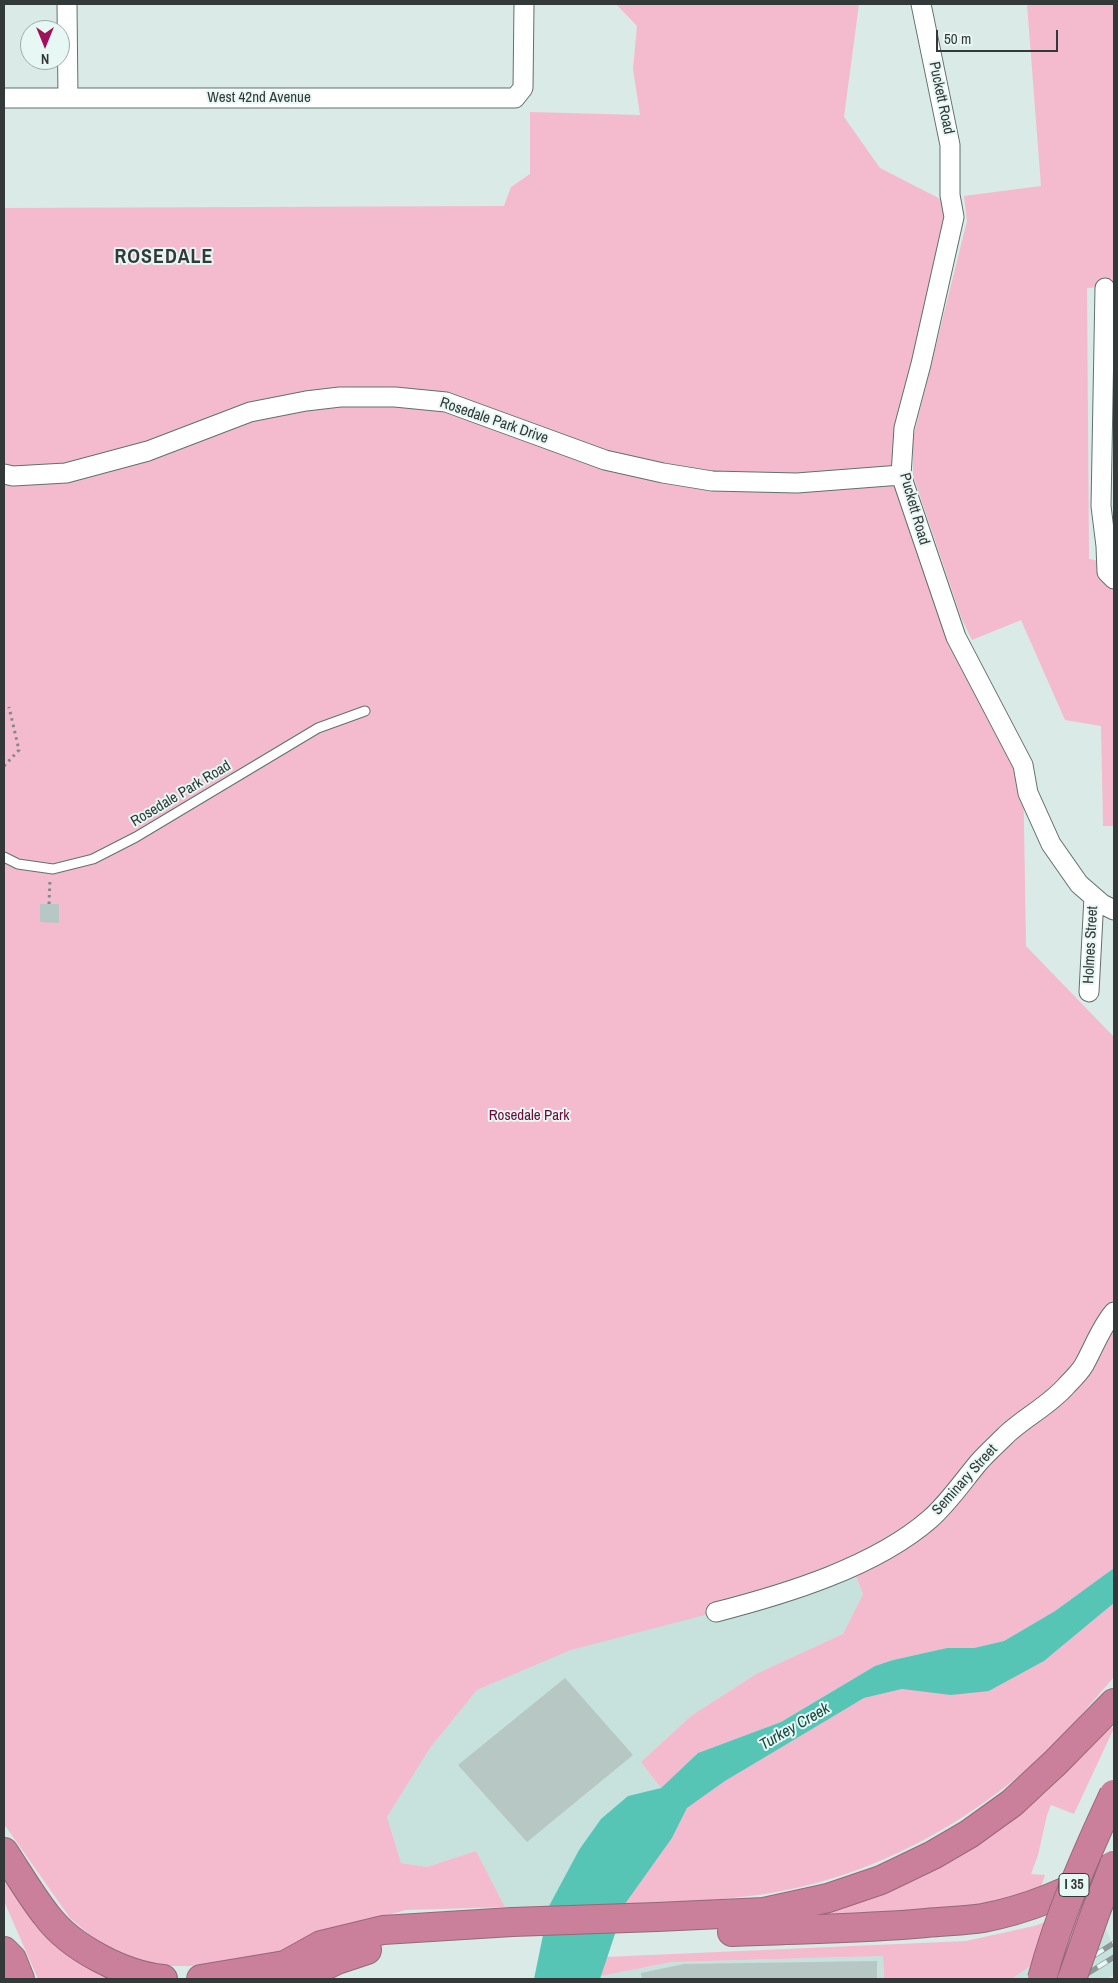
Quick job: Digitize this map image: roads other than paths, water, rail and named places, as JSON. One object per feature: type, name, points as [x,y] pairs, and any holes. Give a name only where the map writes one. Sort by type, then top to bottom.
[{"type":"highway","points":[[658,1926],[764,1912],[828,1898],[881,1880],[933,1855],[969,1834],[1012,1803],[1055,1763],[1114,1703]]},
{"type":"highway","name":"I 35","points":[[1042,1979],[1048,1957],[1081,1866],[1114,1794]]},
{"type":"highway","points":[[4,1852],[48,1918],[66,1935],[110,1964],[134,1974],[163,1979]]},
{"type":"highway","points":[[201,1979],[283,1974],[321,1946],[383,1930],[510,1931],[658,1926],[902,1925],[982,1918],[1020,1909],[1038,1902],[1077,1886],[1114,1866]]},
{"type":"highway","name":"I 35","points":[[1072,1979],[1114,1866]]},
{"type":"highway","points":[[4,1951],[12,1959],[20,1979]]},
{"type":"street","points":[[67,4],[68,98]]},
{"type":"street","name":"West 42nd Avenue","points":[[4,98],[515,98],[523,88],[524,4]]},
{"type":"street","name":"Puckett Road","points":[[921,4],[950,144],[950,195],[954,217],[921,364],[904,428],[901,475],[915,522],[956,637],[1023,765],[1028,793],[1050,844],[1079,884],[1102,904],[1114,910]]},
{"type":"street","points":[[1105,288],[1101,506],[1107,572],[1114,579]]},
{"type":"street","name":"Rosedale Park Drive","points":[[4,474],[13,476],[66,473],[148,451],[250,412],[340,397],[395,397],[446,402],[605,460],[663,473],[704,479],[797,483],[901,475]]},
{"type":"street","name":"Holmes Street","points":[[1089,992],[1094,897]]},
{"type":"street","name":"Seminary Street","points":[[716,1612],[759,1601],[829,1576],[898,1543],[911,1534],[930,1519],[954,1494],[980,1461],[1018,1423],[1065,1387],[1083,1366],[1097,1338],[1114,1312]]},
{"type":"lane","name":"Rosedale Park Road","points":[[4,857],[18,864],[50,869],[93,860],[136,837],[318,728],[365,712]]},
{"type":"water","name":"Turkey Creek","points":[[1114,1568],[1114,1603],[1044,1661],[989,1691],[951,1695],[902,1689],[864,1698],[725,1781],[687,1808],[672,1838],[625,1904],[600,1979],[534,1979],[549,1906],[579,1850],[601,1819],[628,1796],[661,1788],[698,1753],[781,1722],[875,1666],[947,1648],[974,1648],[1004,1641],[1055,1611]]},
{"type":"railway","points":[[1057,1979],[1114,1943]]},
{"type":"railway","points":[[1079,1979],[1114,1957]]},
{"type":"district","name":"ROSEDALE","points":[[164,258]]},
{"type":"park label","name":"Rosedale Park","points":[[529,1116]]}]
